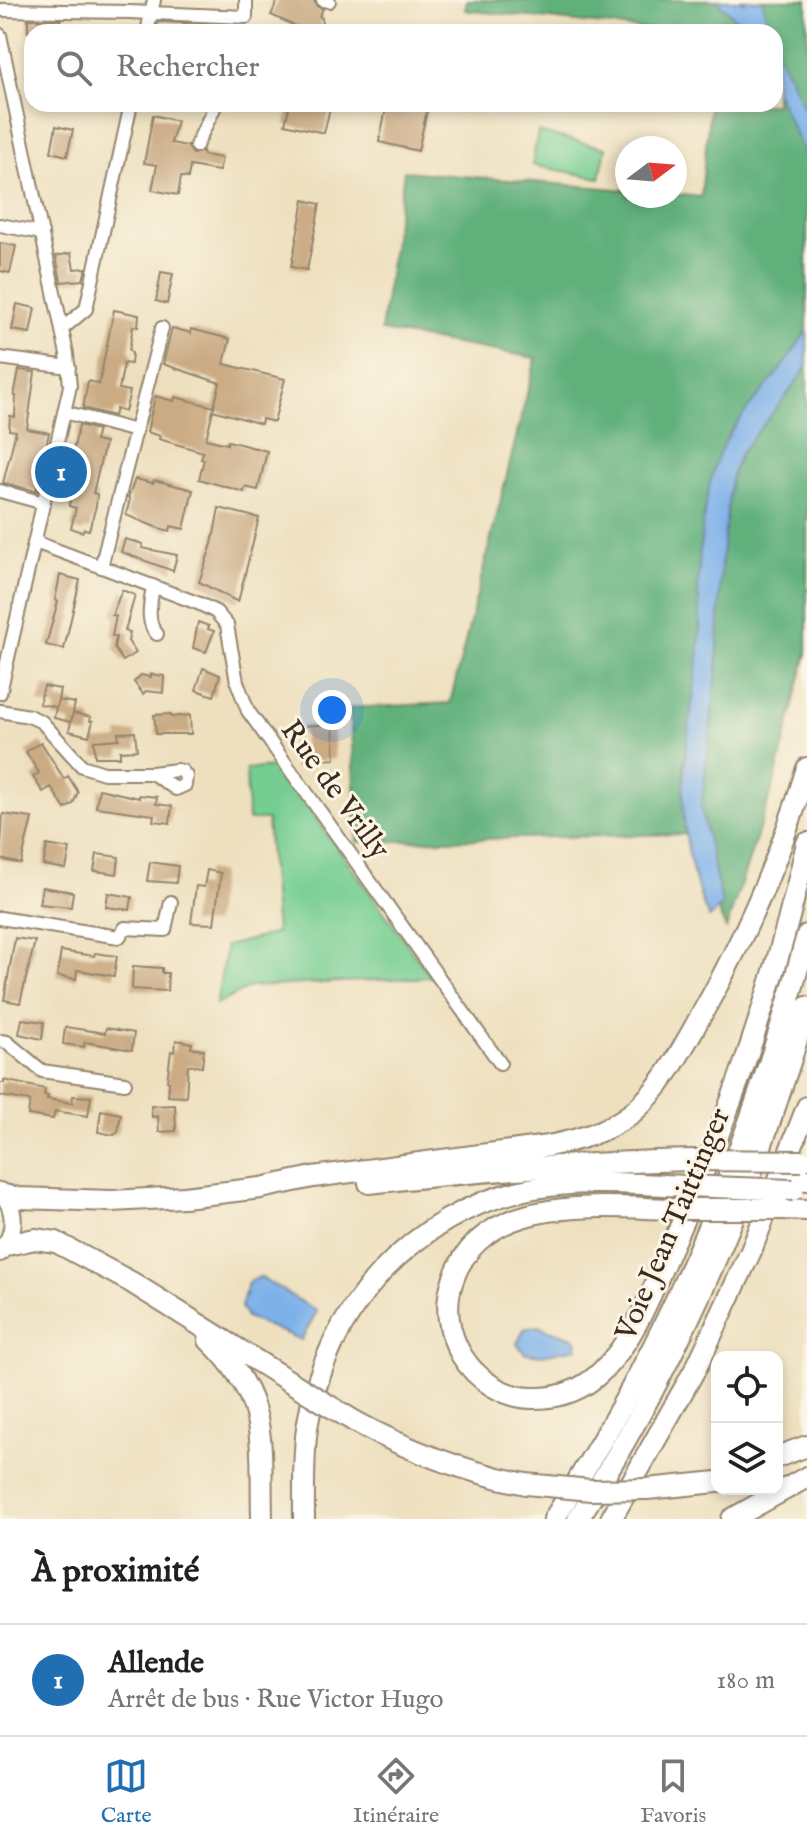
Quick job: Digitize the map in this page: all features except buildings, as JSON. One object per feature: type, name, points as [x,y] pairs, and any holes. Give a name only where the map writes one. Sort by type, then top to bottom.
[{"type":"highway","points":[[2,1193],[19,1198],[112,1201],[261,1188],[313,1177],[548,1146],[588,1136],[626,1117],[659,1085],[726,968],[776,859],[807,768]]},
{"type":"highway","points":[[807,843],[770,988],[731,1106],[658,1277],[614,1358],[584,1385],[558,1396],[520,1397],[490,1385],[467,1364],[450,1329],[448,1298],[463,1258],[489,1233],[515,1219],[552,1209],[678,1209],[782,1209],[807,1210]]},
{"type":"highway","name":"Voie Jean Taittinger","points":[[554,1519],[641,1372],[705,1234],[762,1089],[807,935]]},
{"type":"highway","name":"Voie Jean Taittinger","points":[[578,1519],[636,1420],[704,1288],[767,1136],[807,1007]]},
{"type":"highway","points":[[611,1519],[669,1419],[708,1342],[751,1251],[807,1107]]},
{"type":"highway","points":[[261,1188],[313,1188],[558,1165],[802,1177]]},
{"type":"highway","points":[[304,1519],[307,1429],[322,1368],[345,1319],[360,1297],[403,1251],[432,1228],[453,1216],[512,1193],[555,1185],[691,1172],[802,1177]]},
{"type":"highway","points":[[3,1249],[42,1239],[56,1242],[181,1312],[354,1421],[440,1462],[526,1484],[591,1490],[647,1489],[711,1480]]},
{"type":"highway","points":[[181,1312],[231,1361],[249,1390],[259,1428],[262,1519]]},
{"type":"highway","points":[[783,1455],[807,1446]]},
{"type":"highway","points":[[783,1466],[807,1458]]},
{"type":"highway","points":[[732,1519],[807,1477]]},
{"type":"main road","points":[[2,1193],[13,1214],[13,1225],[3,1249]]},
{"type":"street","points":[[246,0],[247,24]]},
{"type":"street","points":[[0,10],[152,6],[246,17]]},
{"type":"street","points":[[0,35],[62,329],[70,386],[0,693]]},
{"type":"street","points":[[62,329],[86,309],[129,112]]},
{"type":"street","points":[[196,146],[212,112]]},
{"type":"street","points":[[0,225],[42,233]]},
{"type":"street","points":[[101,567],[162,328]]},
{"type":"street","points":[[0,358],[69,367]]},
{"type":"street","points":[[64,412],[136,431]]},
{"type":"street","points":[[0,491],[44,503]]},
{"type":"street","name":"Rue de Vrilly","points":[[35,542],[200,604],[223,618],[231,636],[237,682],[248,711],[500,1063]]},
{"type":"street","points":[[153,586],[150,619],[152,630],[157,634]]},
{"type":"street","points":[[0,711],[29,716],[42,722],[82,766],[104,773],[152,773]]},
{"type":"street","points":[[0,918],[119,937],[125,928],[165,930],[171,902]]},
{"type":"street","points":[[0,1041],[7,1042],[42,1071],[125,1083]]},
{"type":"green space","points":[[467,0],[807,0],[807,653],[774,784],[726,929],[685,834],[357,842],[350,708],[450,703],[536,358],[381,331],[404,171],[615,189],[615,208],[687,208],[687,195],[701,197],[709,112],[783,112],[783,24],[595,24],[465,10]]},
{"type":"green space","points":[[538,132],[606,148],[600,178],[532,165]]},
{"type":"green space","points":[[279,767],[431,977],[250,987],[216,1005],[226,946],[276,933],[267,820],[248,820],[246,769]]},
{"type":"water","points":[[716,0],[745,3],[745,0],[762,0],[768,24],[739,24]]},
{"type":"water","points":[[783,64],[807,114],[807,160],[783,108]]},
{"type":"water","points":[[807,330],[807,366],[740,454],[731,478],[721,565],[717,672],[701,808],[722,905],[709,918],[693,872],[683,809],[683,780],[700,633],[698,590],[706,503],[717,459],[729,435],[784,365]]},
{"type":"water","points":[[260,1277],[317,1311],[301,1340],[246,1317],[241,1307],[248,1282]]},
{"type":"water","points":[[538,1326],[576,1339],[577,1348],[542,1355],[525,1353],[517,1344],[524,1329]]},
{"type":"place","name":"Allende","points":[[61,472]]}]
